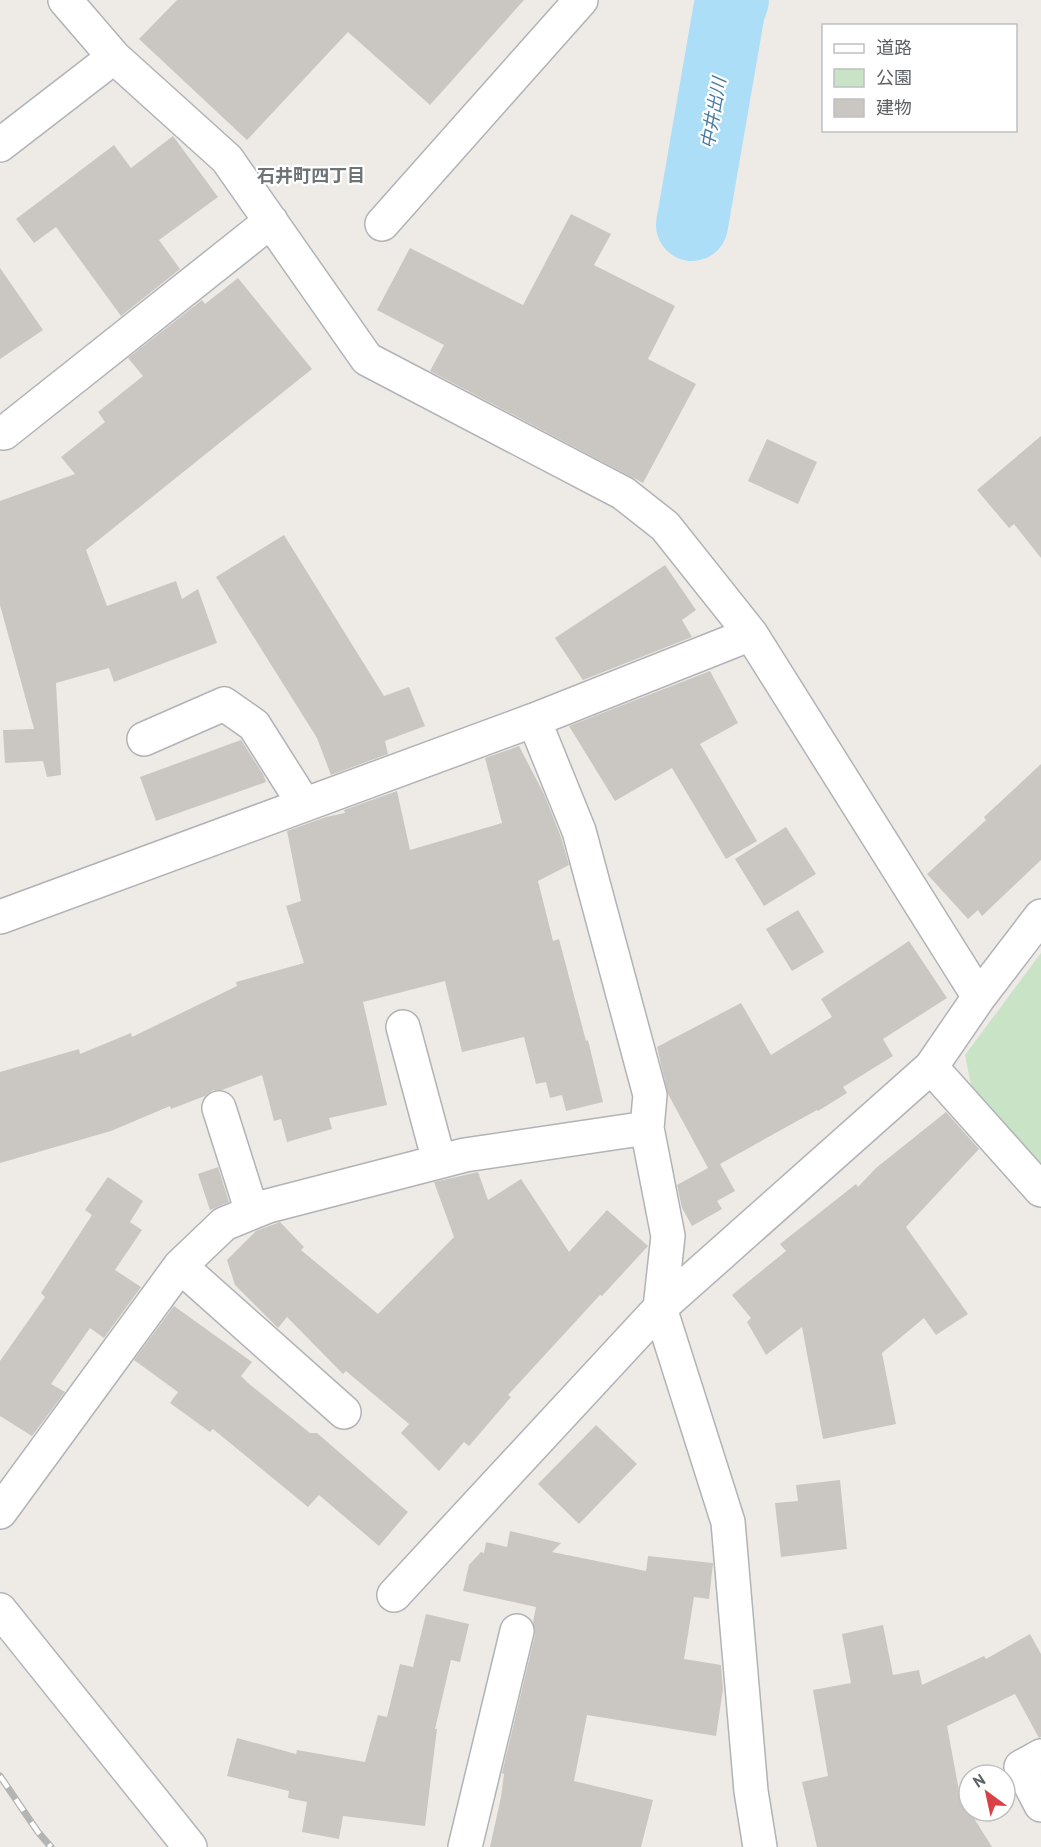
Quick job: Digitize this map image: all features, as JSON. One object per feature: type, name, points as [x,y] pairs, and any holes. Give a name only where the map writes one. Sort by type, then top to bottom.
[{"type":"street","points":[[65,0],[114,57],[227,159],[367,359],[623,493],[665,526],[752,634],[979,997]]},
{"type":"street","points":[[382,224],[581,0]]},
{"type":"street","points":[[0,145],[114,57]]},
{"type":"street","points":[[4,433],[271,221]]},
{"type":"street","points":[[0,917],[534,720],[752,634]]},
{"type":"street","points":[[144,739],[224,704],[254,725],[304,804]]},
{"type":"street","points":[[534,720],[579,831],[650,1095],[647,1128],[668,1236],[660,1308],[728,1522],[751,1791],[760,1847]]},
{"type":"street","points":[[394,1595],[660,1308],[931,1067],[979,997],[1041,916]]},
{"type":"street","points":[[402,1027],[439,1161]]},
{"type":"street","points":[[931,1067],[1041,1190]]},
{"type":"street","points":[[219,1108],[252,1212]]},
{"type":"street","points":[[0,1512],[180,1266],[224,1224],[268,1206],[465,1155],[647,1128]]},
{"type":"street","points":[[180,1266],[344,1412]]},
{"type":"street","points":[[0,1610],[190,1847]]},
{"type":"street","points":[[465,1847],[517,1631]]},
{"type":"street","points":[[1041,1756],[1022,1767],[1041,1805]]},
{"type":"green space","points":[[1041,953],[1041,1170],[972,1090],[965,1055]]},
{"type":"building","points":[[177,0],[524,0],[430,105],[348,32],[247,140],[139,39]]},
{"type":"building","points":[[173,136],[218,197],[159,240],[180,269],[121,316],[56,227],[34,243],[16,219],[114,145],[131,168]]},
{"type":"building","points":[[571,214],[611,234],[594,265],[675,306],[648,359],[696,384],[643,483],[430,371],[444,345],[377,310],[410,248],[523,305]]},
{"type":"building","points":[[0,268],[43,330],[0,359]]},
{"type":"building","points":[[238,278],[312,369],[86,550],[107,606],[176,581],[182,599],[198,589],[217,643],[114,682],[109,668],[56,683],[61,775],[47,777],[43,761],[5,763],[3,730],[34,729],[0,605],[0,501],[75,474],[61,457],[105,422],[98,412],[143,376],[128,358],[202,300],[205,304]]},
{"type":"building","points":[[1041,436],[1041,558],[1014,524],[1009,528],[977,490]]},
{"type":"building","points":[[767,439],[817,462],[798,504],[748,481]]},
{"type":"building","points":[[284,535],[384,696],[409,687],[425,726],[385,741],[388,754],[331,775],[317,738],[216,577]]},
{"type":"building","points":[[665,565],[696,610],[682,620],[692,637],[583,680],[555,638]]},
{"type":"building","points":[[710,671],[738,723],[700,744],[757,841],[726,859],[672,768],[615,801],[569,726]]},
{"type":"building","points":[[241,740],[266,782],[156,821],[140,777]]},
{"type":"building","points":[[519,746],[544,794],[569,865],[538,881],[553,941],[559,939],[603,1102],[566,1111],[562,1095],[550,1098],[546,1082],[536,1084],[524,1037],[462,1052],[445,981],[363,1002],[387,1105],[329,1118],[332,1129],[287,1142],[281,1119],[274,1121],[262,1075],[222,1090],[213,1090],[205,1096],[171,1109],[170,1106],[111,1131],[0,1163],[0,1072],[79,1049],[80,1054],[131,1033],[132,1037],[237,986],[236,982],[304,963],[286,906],[301,901],[287,831],[326,817],[345,813],[344,810],[397,791],[410,850],[502,823],[485,758]]},
{"type":"building","points":[[1041,764],[1041,860],[982,916],[978,910],[968,919],[927,874],[986,820],[984,817]]},
{"type":"building","points":[[786,827],[816,874],[764,906],[735,859]]},
{"type":"building","points":[[798,910],[824,952],[792,971],[766,929]]},
{"type":"building","points":[[909,941],[947,998],[883,1039],[893,1056],[843,1087],[847,1093],[720,1164],[735,1191],[717,1201],[722,1209],[692,1226],[682,1208],[677,1185],[708,1168],[668,1094],[657,1047],[741,1003],[771,1055],[832,1017],[821,999]]},
{"type":"building","points":[[946,1112],[979,1149],[906,1227],[968,1314],[936,1335],[924,1318],[882,1353],[896,1424],[823,1439],[802,1327],[766,1355],[747,1322],[751,1318],[732,1295],[786,1251],[780,1244],[856,1184],[858,1187],[876,1168]]},
{"type":"building","points":[[218,1167],[229,1202],[210,1210],[198,1174]]},
{"type":"building","points":[[478,1172],[488,1200],[521,1179],[569,1252],[607,1210],[648,1246],[508,1395],[511,1397],[469,1446],[464,1442],[439,1471],[401,1433],[409,1424],[346,1371],[343,1374],[287,1317],[278,1328],[235,1285],[227,1260],[256,1231],[280,1222],[304,1247],[301,1250],[378,1314],[454,1237],[434,1182]]},
{"type":"building","points":[[108,1177],[143,1201],[130,1222],[142,1230],[115,1270],[141,1287],[104,1338],[90,1328],[51,1384],[65,1392],[32,1436],[0,1416],[0,1361],[45,1297],[41,1293],[92,1215],[85,1210]]},
{"type":"building","points":[[174,1306],[252,1362],[241,1376],[248,1383],[310,1433],[317,1433],[408,1512],[379,1546],[319,1495],[308,1507],[213,1429],[210,1432],[170,1403],[178,1392],[134,1360]]},
{"type":"building","points":[[596,1425],[637,1464],[579,1524],[538,1484]]},
{"type":"building","points":[[840,1480],[847,1549],[781,1557],[775,1503],[798,1501],[796,1485]]},
{"type":"building","points":[[510,1531],[561,1543],[552,1552],[646,1571],[648,1556],[713,1563],[709,1599],[694,1597],[684,1659],[721,1665],[723,1689],[716,1736],[587,1715],[574,1781],[653,1800],[641,1847],[490,1847],[501,1797],[504,1774],[502,1773],[535,1635],[533,1622],[536,1607],[463,1591],[469,1565],[481,1552],[484,1553],[486,1542],[507,1547]]},
{"type":"building","points":[[426,1614],[469,1624],[460,1662],[451,1660],[435,1729],[437,1729],[425,1826],[343,1816],[339,1839],[302,1832],[307,1802],[288,1798],[289,1791],[227,1776],[237,1738],[296,1754],[297,1750],[365,1762],[378,1715],[387,1717],[400,1664],[413,1667]]},
{"type":"building","points":[[883,1625],[893,1675],[919,1670],[922,1685],[984,1656],[986,1659],[1030,1634],[1041,1654],[1041,1737],[1039,1738],[1015,1694],[947,1726],[957,1780],[957,1823],[977,1823],[992,1847],[817,1847],[802,1782],[828,1776],[813,1690],[851,1683],[842,1634]]},
{"type":"waterway","name":"中井出川","points":[[692,225],[729,11],[733,0]]},
{"type":"railway","points":[[0,1776],[38,1832],[51,1847]]},
{"type":"district","name":"石井町四丁目","points":[[311,175]]}]
